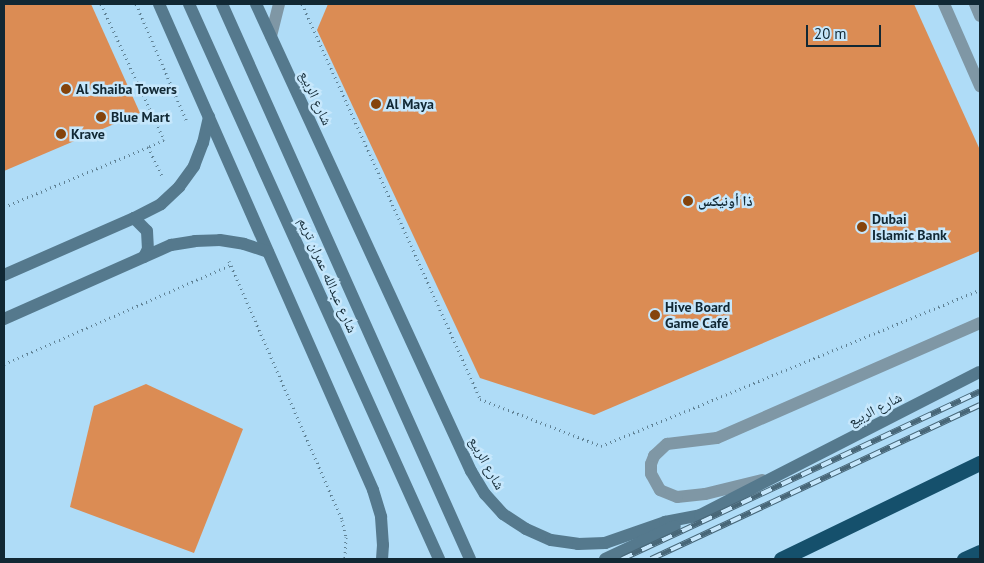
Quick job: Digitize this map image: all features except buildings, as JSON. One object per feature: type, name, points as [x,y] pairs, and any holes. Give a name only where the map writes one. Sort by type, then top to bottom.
[{"type":"highway","points":[[781,559],[980,462]]},
{"type":"highway","points":[[964,559],[980,552]]},
{"type":"main road","points":[[159,4],[373,490],[381,517],[382,559]]},
{"type":"main road","name":"شارع عبدالله عمران تريم","points":[[189,4],[439,559]]},
{"type":"main road","name":"شارع عبدالله عمران تريم","points":[[222,4],[470,559]]},
{"type":"main road","name":"شارع الربيع","points":[[256,4],[467,462],[485,494],[503,514],[526,529],[551,540],[578,544],[605,543],[665,522],[700,514],[980,372]]},
{"type":"main road","points":[[4,275],[134,218],[161,204],[180,187],[194,166],[204,143],[209,117]]},
{"type":"main road","points":[[134,218],[148,231],[148,249],[144,257]]},
{"type":"main road","points":[[4,319],[171,246],[195,240],[220,240],[244,244],[268,252]]},
{"type":"main road","points":[[605,559],[700,514]]},
{"type":"street","points":[[271,36],[278,4]]},
{"type":"street","points":[[944,4],[980,86]]},
{"type":"street","points":[[975,4],[980,16]]},
{"type":"street","points":[[781,474],[724,490],[677,497],[660,490],[651,474],[651,464],[659,449],[667,444],[718,438],[980,323]]},
{"type":"path","points":[[4,207],[164,140],[101,4]]},
{"type":"path","points":[[136,4],[190,128]]},
{"type":"path","points":[[302,4],[480,399],[601,446],[980,290]]},
{"type":"path","points":[[148,147],[171,195]]},
{"type":"path","points":[[220,240],[342,520],[346,537],[345,559]]},
{"type":"path","points":[[4,364],[231,265]]},
{"type":"railway","points":[[622,559],[980,391]]},
{"type":"railway","points":[[651,559],[980,405]]},
{"type":"place","name":"Al Shaiba Towers","points":[[66,89]]},
{"type":"place","name":"Al Maya","points":[[376,104]]},
{"type":"place","name":"Blue Mart","points":[[101,117]]},
{"type":"place","name":"Krave","points":[[61,134]]},
{"type":"place","name":"ذا أونيكس","points":[[688,201]]},
{"type":"place","name":"Dubai Islamic Bank","points":[[862,227]]},
{"type":"place","name":"Hive Board Game Café","points":[[655,315]]}]
